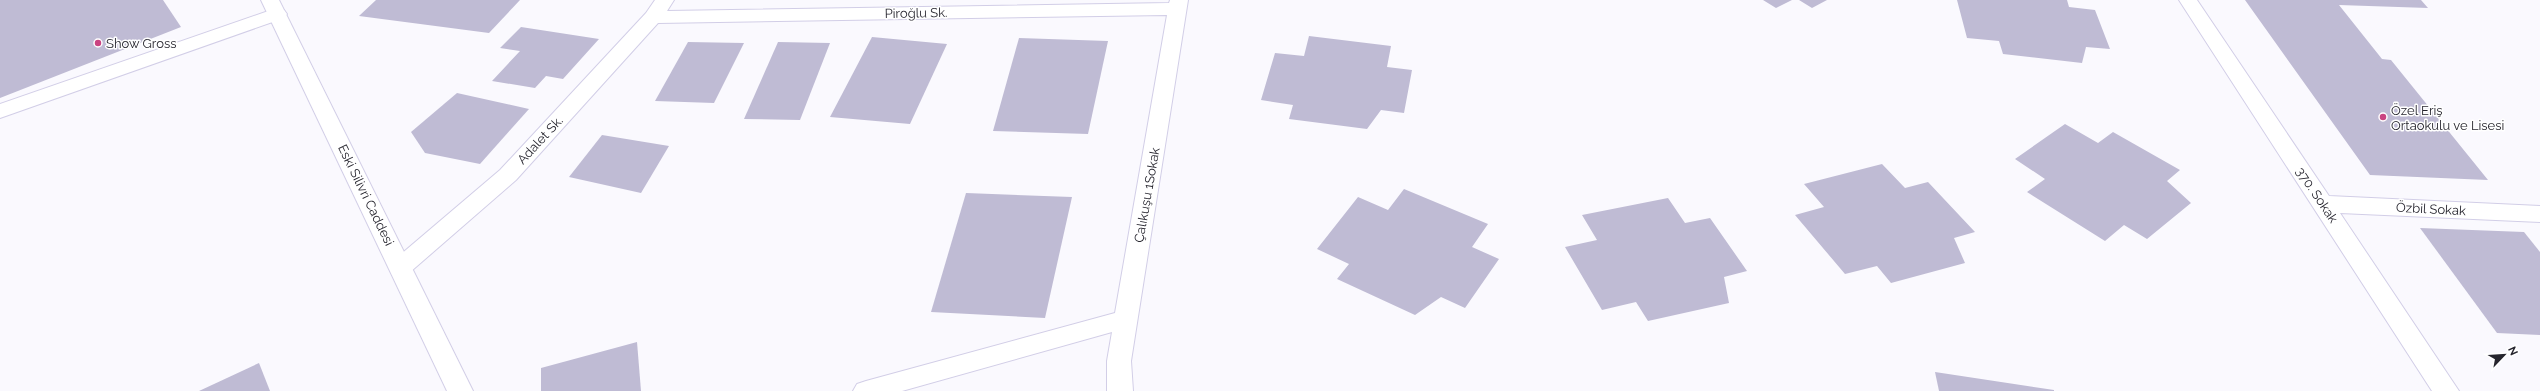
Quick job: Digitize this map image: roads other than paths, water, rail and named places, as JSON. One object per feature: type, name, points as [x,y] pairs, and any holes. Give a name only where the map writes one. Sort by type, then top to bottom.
[{"type":"street","name":"Adalet Sk.","points":[[401,267],[508,174],[653,17],[664,0]]},
{"type":"street","name":"370. Sokak","points":[[2188,0],[2446,391]]},
{"type":"street","name":"Piroğlu Sk.","points":[[653,17],[1178,5]]},
{"type":"street","name":"Çalıkuşu 1Sokak","points":[[1120,391],[1119,361],[1178,5]]},
{"type":"street","points":[[0,111],[273,7]]},
{"type":"street","name":"Eski Silivri Caddesi","points":[[273,7],[401,267],[460,391]]},
{"type":"street","name":"Özbil Sokak","points":[[2323,204],[2540,214]]},
{"type":"street","points":[[866,391],[1126,319]]},
{"type":"place","name":"Show Gross","points":[[98,43]]},
{"type":"place","name":"Özel Eriş Ortaokulu ve Lisesi","points":[[2383,117]]}]
